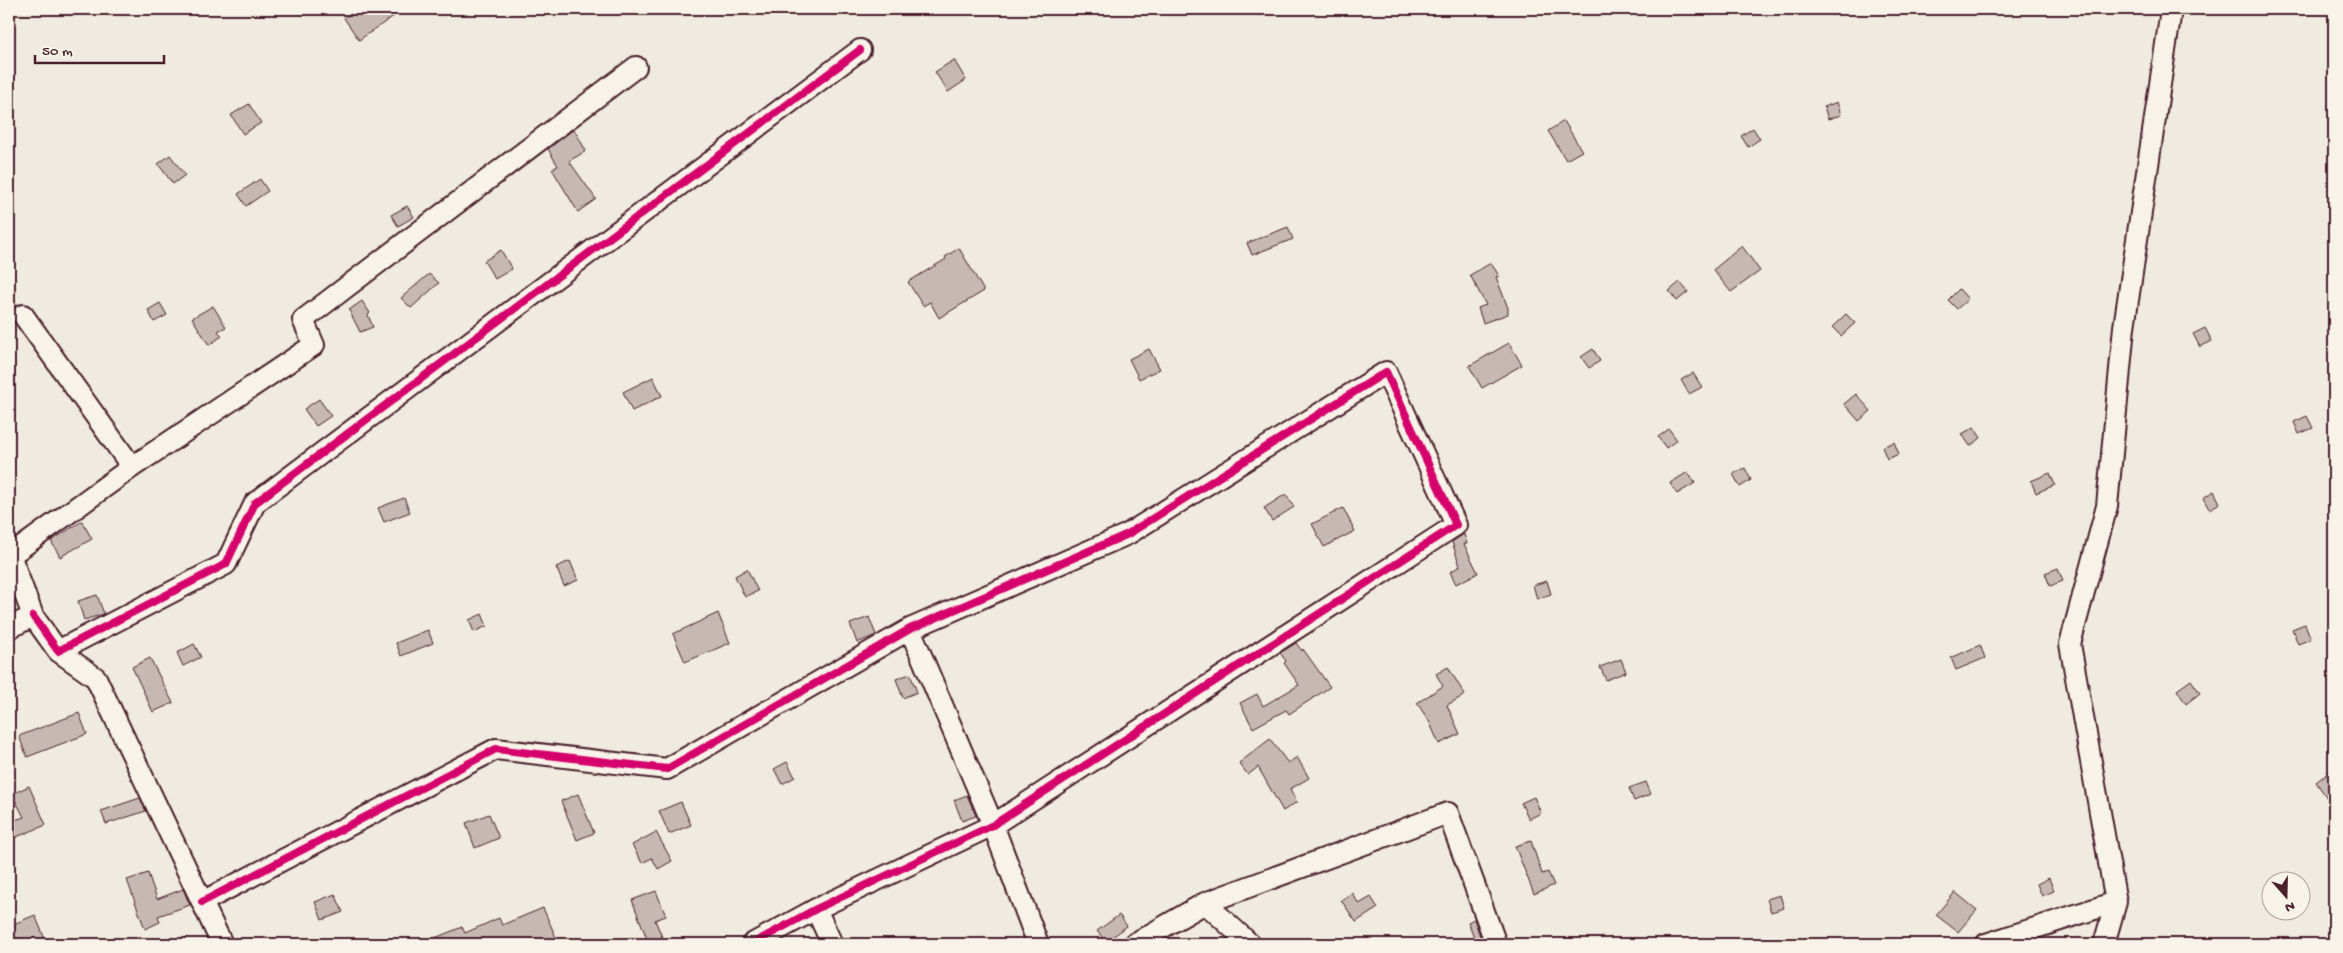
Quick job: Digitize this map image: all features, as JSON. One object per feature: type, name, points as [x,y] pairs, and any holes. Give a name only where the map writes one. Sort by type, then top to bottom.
[{"type":"street","points":[[2104,944],[2116,902],[2070,644],[2107,506],[2124,327],[2170,17]]},
{"type":"street","points":[[58,651],[226,564],[254,503],[860,50]]},
{"type":"street","points":[[222,944],[96,678],[58,651],[33,616],[10,554],[132,468],[314,345],[303,320],[636,67]]},
{"type":"street","points":[[23,315],[132,468]]},
{"type":"street","points":[[202,902],[496,749],[667,769],[910,629],[1128,534],[1386,372],[1456,525],[993,825],[816,909],[752,944]]},
{"type":"street","points":[[9,628],[33,616]]},
{"type":"street","points":[[910,629],[993,825],[1038,944]]},
{"type":"street","points":[[1134,944],[1205,903],[1448,812],[1496,944]]},
{"type":"street","points":[[1986,944],[2116,902]]},
{"type":"street","points":[[1205,903],[1250,944]]},
{"type":"street","points":[[816,909],[832,944]]},
{"type":"building","points":[[357,9],[404,9],[359,40],[344,18]]},
{"type":"building","points":[[954,60],[966,80],[948,92],[935,72]]},
{"type":"building","points":[[1837,102],[1841,115],[1828,119],[1824,107]]},
{"type":"building","points":[[249,104],[261,123],[243,134],[231,115]]},
{"type":"building","points":[[1564,121],[1582,151],[1566,160],[1548,131]]},
{"type":"building","points":[[1753,128],[1760,139],[1748,147],[1741,136]]},
{"type":"building","points":[[574,129],[586,151],[569,161],[596,199],[578,212],[552,169],[558,166],[548,149]]},
{"type":"building","points":[[170,155],[185,175],[173,184],[158,164]]},
{"type":"building","points":[[260,179],[268,191],[246,206],[238,194]]},
{"type":"building","points":[[407,206],[414,217],[398,226],[391,215]]},
{"type":"building","points":[[1288,227],[1293,239],[1252,255],[1247,243]]},
{"type":"building","points":[[1742,246],[1760,271],[1731,292],[1713,270]]},
{"type":"building","points":[[959,248],[984,291],[939,318],[930,302],[923,306],[908,282],[946,259],[945,257]]},
{"type":"building","points":[[501,250],[512,269],[495,279],[484,261]]},
{"type":"building","points":[[1491,263],[1499,276],[1496,277],[1508,308],[1508,314],[1483,323],[1478,308],[1486,305],[1470,275]]},
{"type":"building","points":[[429,274],[439,283],[411,308],[401,298]]},
{"type":"building","points":[[1680,282],[1688,292],[1677,301],[1669,291]]},
{"type":"building","points":[[1959,289],[1968,299],[1957,309],[1948,300]]},
{"type":"building","points":[[362,301],[370,313],[368,315],[373,327],[360,332],[349,310]]},
{"type":"building","points":[[160,303],[167,315],[154,322],[148,310]]},
{"type":"building","points":[[213,306],[226,327],[218,331],[222,336],[209,345],[192,318]]},
{"type":"building","points":[[1846,314],[1855,323],[1841,336],[1832,327]]},
{"type":"building","points":[[2205,328],[2212,341],[2200,347],[2193,334]]},
{"type":"building","points":[[1509,343],[1522,365],[1482,388],[1469,366]]},
{"type":"building","points":[[1149,349],[1160,369],[1139,379],[1129,359]]},
{"type":"building","points":[[1593,349],[1600,361],[1589,368],[1581,357]]},
{"type":"building","points":[[1693,373],[1702,387],[1689,394],[1681,380]]},
{"type":"building","points":[[653,377],[662,396],[632,411],[623,392]]},
{"type":"building","points":[[1856,394],[1871,411],[1859,421],[1844,404]]},
{"type":"building","points":[[319,399],[331,416],[316,426],[304,409]]},
{"type":"building","points":[[2307,416],[2313,428],[2299,434],[2294,422]]},
{"type":"building","points":[[1974,427],[1981,438],[1970,446],[1962,434]]},
{"type":"building","points":[[1669,429],[1677,440],[1666,448],[1658,437]]},
{"type":"building","points":[[1894,442],[1899,454],[1887,459],[1882,447]]},
{"type":"building","points":[[1745,468],[1751,480],[1740,487],[1733,474]]},
{"type":"building","points":[[1688,472],[1695,483],[1677,494],[1670,483]]},
{"type":"building","points":[[2050,473],[2055,485],[2036,493],[2031,481]]},
{"type":"building","points":[[2214,491],[2220,503],[2209,509],[2203,498]]},
{"type":"building","points":[[1286,494],[1294,507],[1272,521],[1264,508]]},
{"type":"building","points":[[404,498],[410,512],[384,522],[378,508]]},
{"type":"building","points":[[1343,508],[1355,531],[1324,547],[1312,524]]},
{"type":"building","points":[[82,521],[92,539],[60,557],[51,541]]},
{"type":"building","points":[[1464,534],[1467,544],[1464,544],[1478,573],[1456,584],[1450,572],[1460,566],[1452,542]]},
{"type":"building","points":[[570,561],[578,580],[564,586],[556,567]]},
{"type":"building","points":[[2058,568],[2063,581],[2050,586],[2045,573]]},
{"type":"building","points":[[747,569],[758,591],[745,597],[735,576]]},
{"type":"building","points":[[1547,581],[1551,594],[1537,599],[1533,585]]},
{"type":"building","points":[[97,595],[104,614],[84,620],[78,601]]},
{"type":"building","points":[[718,613],[730,643],[685,662],[673,634]]},
{"type":"building","points":[[482,614],[487,626],[474,632],[469,620]]},
{"type":"building","points":[[869,617],[876,635],[857,643],[850,624]]},
{"type":"building","points":[[2305,624],[2311,639],[2298,644],[2292,629]]},
{"type":"building","points":[[428,630],[433,643],[401,656],[396,643]]},
{"type":"building","points":[[1296,643],[1302,651],[1303,649],[1330,687],[1289,714],[1286,710],[1253,728],[1240,703],[1257,694],[1263,706],[1299,685],[1284,663],[1286,661],[1280,653]]},
{"type":"building","points":[[194,644],[201,657],[183,666],[177,653]]},
{"type":"building","points":[[1980,645],[1985,658],[1956,670],[1951,658]]},
{"type":"building","points":[[150,658],[173,703],[153,712],[132,667]]},
{"type":"building","points":[[1621,659],[1626,672],[1606,680],[1600,667]]},
{"type":"building","points":[[1448,667],[1465,695],[1447,705],[1460,734],[1439,744],[1429,721],[1417,703],[1443,686],[1436,674]]},
{"type":"building","points":[[910,674],[917,692],[903,698],[896,679]]},
{"type":"building","points":[[2191,680],[2200,693],[2186,704],[2177,690]]},
{"type":"building","points":[[79,713],[87,734],[27,757],[19,736]]},
{"type":"building","points":[[1270,739],[1288,763],[1297,757],[1309,778],[1290,789],[1297,802],[1283,811],[1258,767],[1248,775],[1239,763]]},
{"type":"building","points":[[787,762],[795,777],[782,784],[774,769]]},
{"type":"building","points":[[2334,768],[2334,808],[2316,782]]},
{"type":"building","points":[[1646,782],[1651,794],[1634,801],[1629,788]]},
{"type":"building","points":[[29,786],[46,825],[9,840],[9,822],[24,817],[12,794]]},
{"type":"building","points":[[578,794],[594,833],[577,840],[561,801]]},
{"type":"building","points":[[967,795],[976,816],[962,821],[954,800]]},
{"type":"building","points":[[1534,797],[1541,813],[1529,819],[1521,803]]},
{"type":"building","points":[[140,798],[146,811],[106,824],[101,811]]},
{"type":"building","points":[[681,802],[691,825],[669,834],[659,811]]},
{"type":"building","points":[[489,814],[499,838],[475,848],[466,823]]},
{"type":"building","points":[[656,832],[672,861],[658,869],[652,858],[642,863],[632,845]]},
{"type":"building","points":[[1531,841],[1542,874],[1548,872],[1554,885],[1534,894],[1515,846]]},
{"type":"building","points":[[148,873],[157,899],[183,889],[190,905],[158,916],[160,922],[145,929],[127,880]]},
{"type":"building","points":[[2049,878],[2054,891],[2042,896],[2037,884]]},
{"type":"building","points":[[656,891],[666,916],[655,920],[665,944],[649,944],[632,900]]},
{"type":"building","points":[[1955,892],[1977,910],[1958,932],[1936,915]]},
{"type":"building","points":[[1352,893],[1359,904],[1371,897],[1378,908],[1356,922],[1341,900]]},
{"type":"building","points":[[335,894],[343,912],[322,920],[315,902]]},
{"type":"building","points":[[1780,895],[1784,908],[1771,912],[1767,899]]},
{"type":"building","points":[[543,908],[559,944],[420,944],[462,927],[465,933],[499,918],[502,925]]},
{"type":"building","points":[[35,915],[47,944],[15,944],[9,926]]},
{"type":"building","points":[[1119,915],[1127,926],[1106,942],[1097,931]]},
{"type":"building","points":[[1474,919],[1483,944],[1476,944],[1468,922]]},
{"type":"cycle path","points":[[33,616],[58,651],[226,564],[255,503],[860,50]]},
{"type":"cycle path","points":[[202,902],[496,749],[667,769],[910,629],[1128,534],[1386,372],[1456,525],[993,825],[816,909],[752,944]]}]
